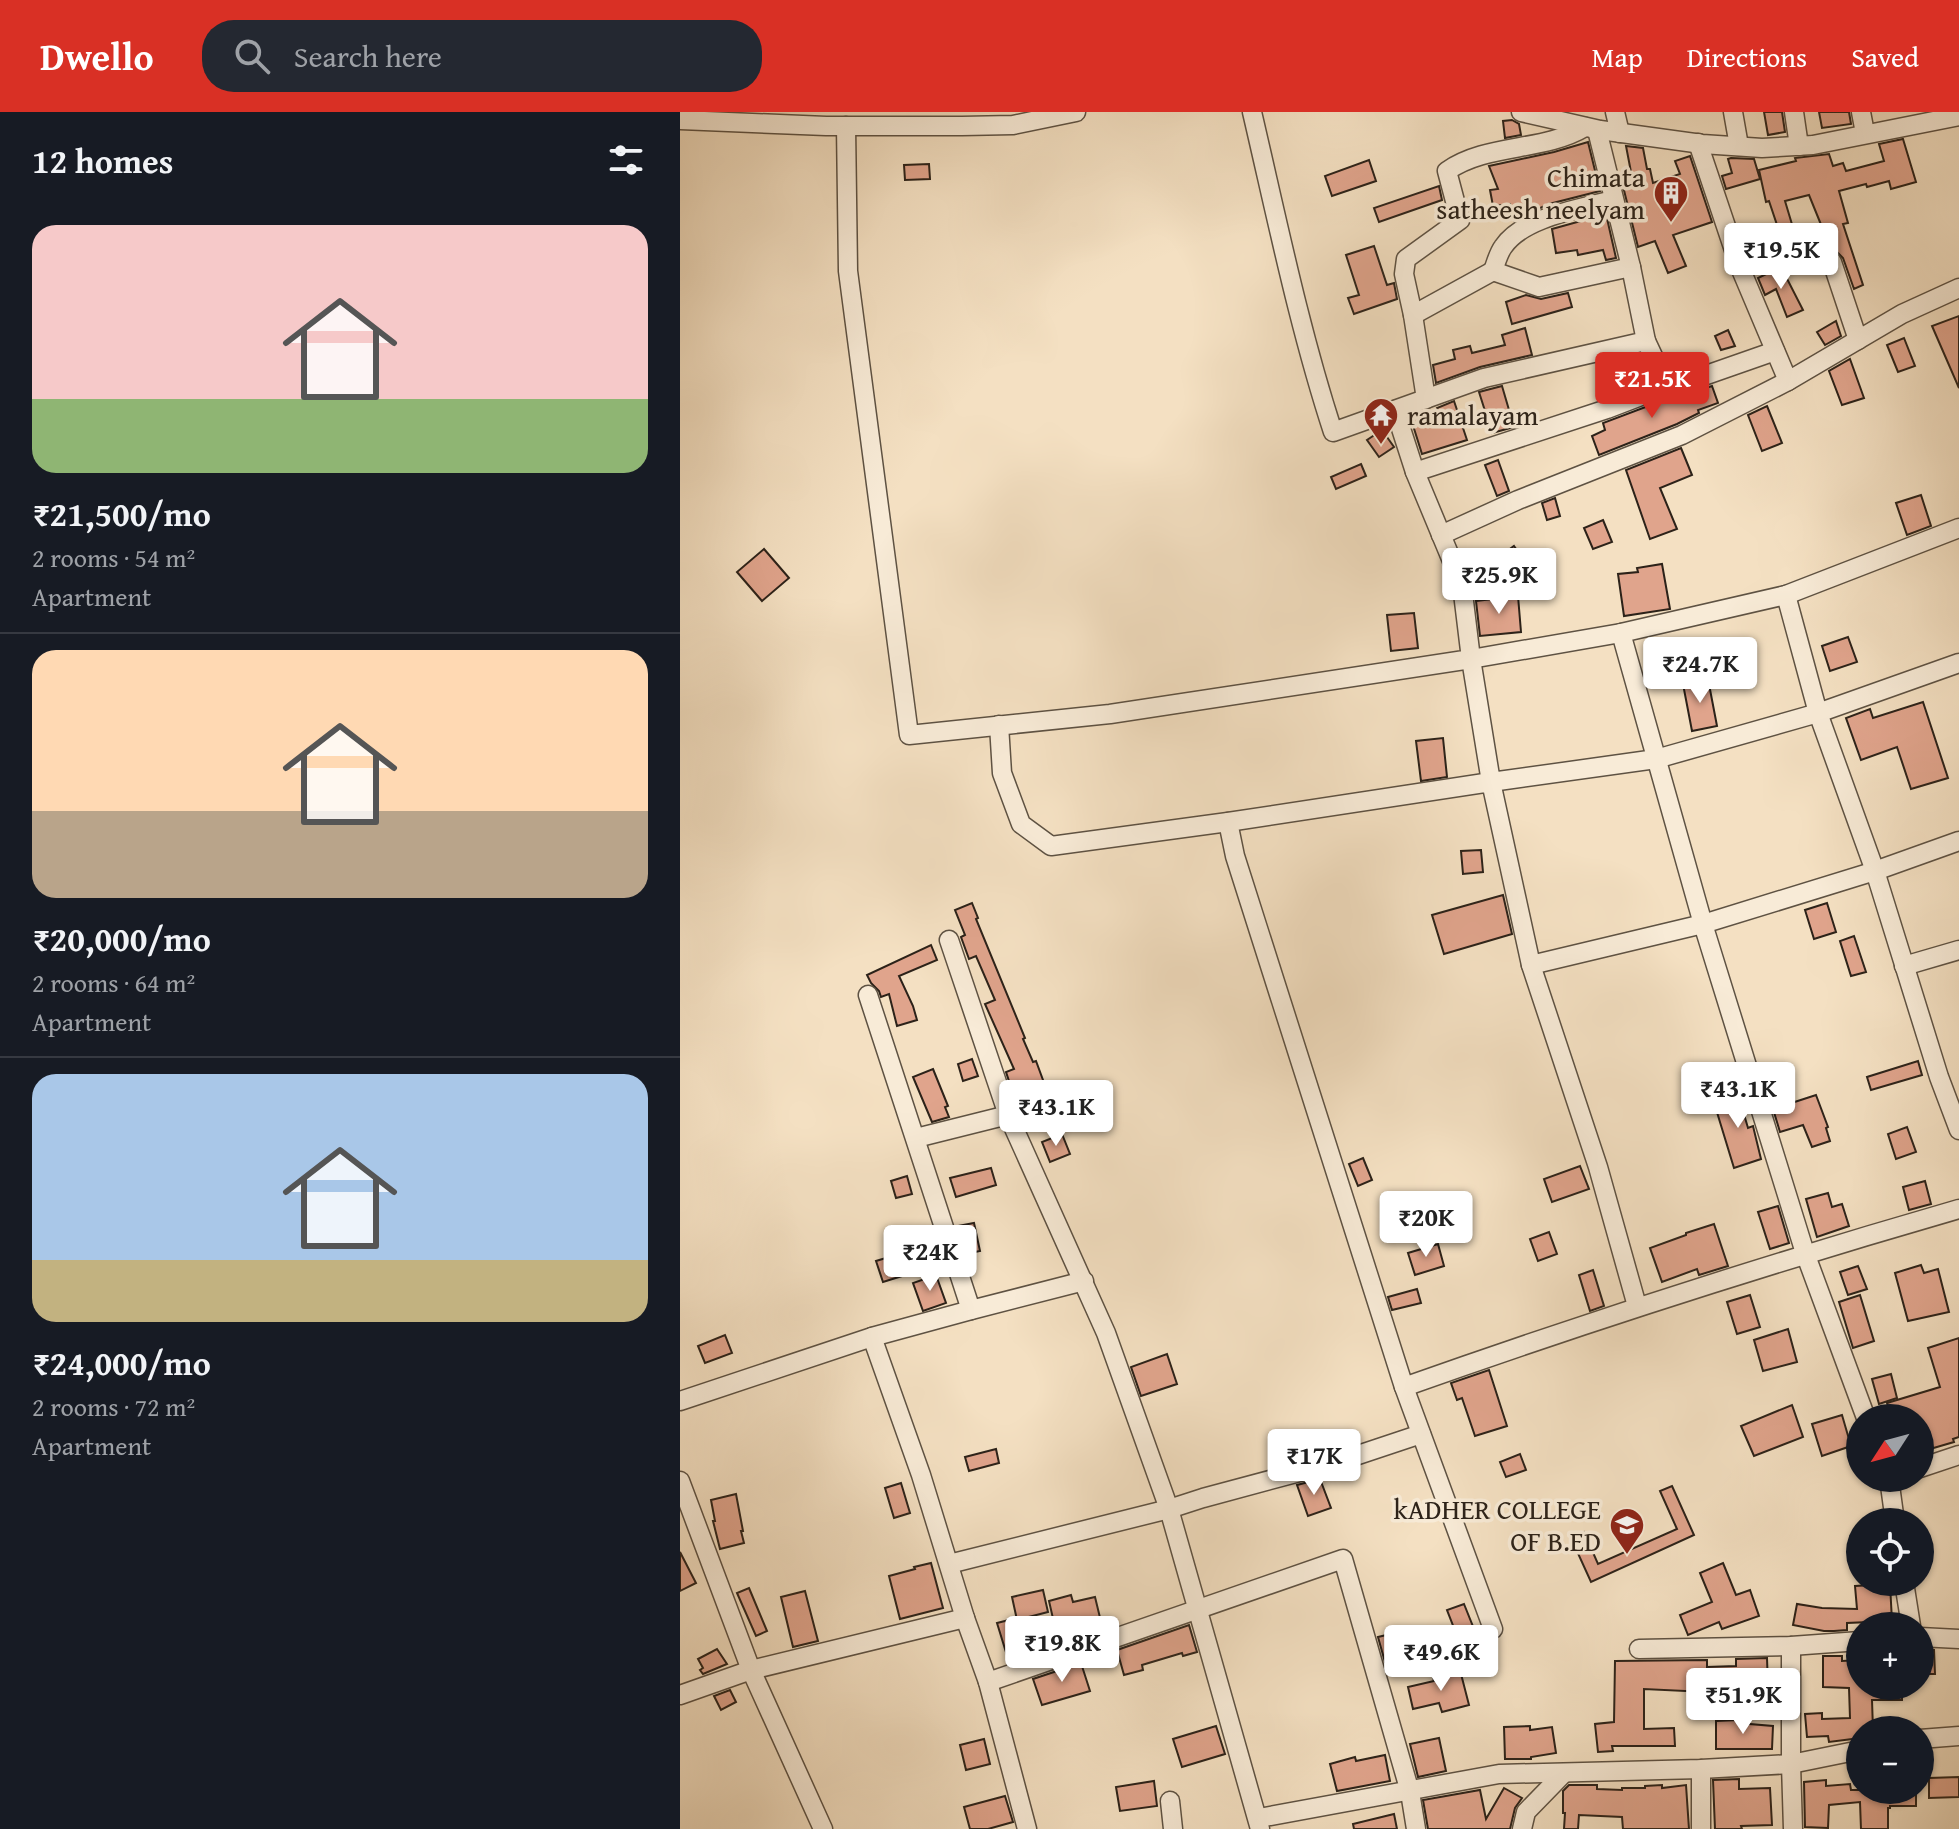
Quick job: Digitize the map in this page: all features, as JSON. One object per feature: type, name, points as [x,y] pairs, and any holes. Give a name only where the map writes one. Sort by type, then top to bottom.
[{"type":"street","points":[[680,120],[846,126],[985,119],[1013,125],[1076,112]]},
{"type":"street","points":[[1252,112],[1290,275],[1333,432],[1484,378],[1646,341]]},
{"type":"street","points":[[1521,112],[1620,133],[1762,148],[1799,146],[1959,116]]},
{"type":"street","points":[[1615,112],[1620,133]]},
{"type":"street","points":[[1733,112],[1739,146]]},
{"type":"street","points":[[1794,112],[1799,146]]},
{"type":"street","points":[[1861,112],[1865,133]]},
{"type":"street","points":[[846,126],[848,271],[909,735],[1110,714],[1621,633],[1786,595],[1959,528]]},
{"type":"street","points":[[1426,399],[1404,274],[1406,259],[1460,220],[1447,171],[1458,163],[1591,128]]},
{"type":"street","points":[[1591,128],[1631,267],[1646,341],[1667,386]]},
{"type":"street","points":[[1698,143],[1739,265],[1788,381]]},
{"type":"street","points":[[1413,315],[1493,271],[1501,249],[1514,234],[1533,222],[1613,200]]},
{"type":"street","points":[[1832,262],[1858,340]]},
{"type":"street","points":[[1493,271],[1539,287],[1631,267]]},
{"type":"street","points":[[1441,535],[1682,435],[1788,381],[1902,314],[1959,288]]},
{"type":"street","points":[[1415,472],[1775,351]]},
{"type":"street","points":[[1395,410],[1415,472],[1462,585],[1491,782],[1531,965],[1598,1167],[1637,1306]]},
{"type":"street","points":[[1786,595],[1818,713],[1875,871],[1939,1077],[1959,1130]]},
{"type":"street","points":[[1621,633],[1703,924],[1805,1253],[1861,1404]]},
{"type":"street","points":[[999,725],[1002,773],[1021,824],[1051,846],[1656,759],[1818,713],[1959,663]]},
{"type":"street","points":[[1228,822],[1235,856],[1404,1387],[1493,1629]]},
{"type":"street","points":[[1531,965],[1703,924],[1875,871],[1959,841]]},
{"type":"street","points":[[949,940],[1008,1115],[1106,1333],[1169,1509],[1260,1824],[1499,1774],[1791,1764],[1846,1753]]},
{"type":"street","points":[[1904,966],[1959,950]]},
{"type":"street","points":[[868,995],[971,1310]]},
{"type":"street","points":[[916,1138],[1008,1115]]},
{"type":"street","points":[[1404,1387],[1637,1306],[1959,1209]]},
{"type":"street","points":[[680,1401],[872,1337],[1084,1281]]},
{"type":"street","points":[[872,1337],[921,1475],[988,1682],[1027,1829]]},
{"type":"street","points":[[949,1564],[1169,1509],[1337,1462],[1421,1434]]},
{"type":"street","points":[[1934,1463],[1959,1455]]},
{"type":"street","points":[[680,1481],[751,1670],[823,1829]]},
{"type":"street","points":[[988,1682],[1343,1559],[1410,1792],[1416,1829]]},
{"type":"street","points":[[680,1695],[751,1670],[965,1618]]},
{"type":"street","points":[[1934,1638],[1959,1639]]},
{"type":"street","points":[[1639,1649],[1846,1642]]},
{"type":"street","points":[[1791,1646],[1793,1829]]},
{"type":"street","points":[[1934,1738],[1959,1736]]},
{"type":"street","points":[[1701,1769],[1701,1829]]},
{"type":"street","points":[[1522,1829],[1526,1812],[1564,1773]]},
{"type":"street","points":[[1170,1801],[1173,1829]]},
{"type":"building","points":[[1764,112],[1782,112],[1785,132],[1768,135]]},
{"type":"building","points":[[1819,112],[1849,112],[1851,124],[1822,128]]},
{"type":"building","points":[[1512,120],[1519,124],[1521,135],[1505,138],[1503,121]]},
{"type":"building","points":[[1903,139],[1916,182],[1891,189],[1889,181],[1839,191],[1848,223],[1843,224],[1863,285],[1854,289],[1843,258],[1835,250],[1823,255],[1820,260],[1822,270],[1818,272],[1811,251],[1832,241],[1828,231],[1824,232],[1809,195],[1785,201],[1797,241],[1749,256],[1744,242],[1779,231],[1769,201],[1766,202],[1759,170],[1796,161],[1795,158],[1829,154],[1833,166],[1843,163],[1846,171],[1884,161],[1879,144]]},
{"type":"building","points":[[1588,142],[1600,191],[1549,204],[1514,220],[1510,204],[1493,206],[1490,190],[1498,189],[1489,166]]},
{"type":"building","points":[[1626,146],[1643,148],[1653,183],[1680,174],[1675,161],[1690,156],[1712,222],[1673,235],[1686,266],[1668,273],[1655,241],[1638,247],[1620,174],[1631,172]]},
{"type":"building","points":[[1728,159],[1754,159],[1760,179],[1726,189],[1722,176],[1732,173]]},
{"type":"building","points":[[1369,160],[1376,181],[1332,196],[1325,176]]},
{"type":"building","points":[[929,164],[930,179],[905,180],[904,165]]},
{"type":"building","points":[[1439,186],[1442,200],[1379,222],[1374,208]]},
{"type":"building","points":[[1606,214],[1616,258],[1606,260],[1603,250],[1578,255],[1577,250],[1556,253],[1552,229]]},
{"type":"building","points":[[1374,246],[1387,285],[1394,283],[1397,299],[1354,314],[1348,298],[1359,295],[1346,255]]},
{"type":"building","points":[[1781,267],[1803,310],[1787,317],[1776,289],[1765,295],[1758,278]]},
{"type":"building","points":[[1568,293],[1572,307],[1512,324],[1506,302],[1526,295],[1541,299]]},
{"type":"building","points":[[1959,316],[1959,388],[1932,326]]},
{"type":"building","points":[[1836,321],[1841,336],[1825,345],[1817,332]]},
{"type":"building","points":[[1525,328],[1532,355],[1480,367],[1436,383],[1433,365],[1455,359],[1453,350],[1470,346],[1472,353],[1505,345],[1502,335]]},
{"type":"building","points":[[1728,330],[1735,346],[1721,350],[1715,336]]},
{"type":"building","points":[[1904,338],[1915,366],[1898,372],[1887,345]]},
{"type":"building","points":[[1639,355],[1646,370],[1630,375],[1625,358]]},
{"type":"building","points":[[1850,359],[1864,398],[1842,405],[1829,371]]},
{"type":"building","points":[[1502,386],[1514,427],[1492,433],[1479,392]]},
{"type":"building","points":[[1712,386],[1718,403],[1698,410],[1699,413],[1677,424],[1599,455],[1592,436],[1605,430],[1603,423]]},
{"type":"building","points":[[1454,401],[1467,440],[1422,454],[1411,419],[1438,411],[1437,408]]},
{"type":"building","points":[[1767,406],[1782,443],[1762,451],[1748,415]]},
{"type":"building","points":[[1382,430],[1394,447],[1379,457],[1367,440]]},
{"type":"building","points":[[1681,448],[1692,475],[1660,488],[1677,529],[1650,539],[1626,470]]},
{"type":"building","points":[[1498,460],[1509,491],[1497,496],[1485,465]]},
{"type":"building","points":[[1361,464],[1366,476],[1336,489],[1331,477]]},
{"type":"building","points":[[1921,495],[1931,526],[1907,535],[1896,503]]},
{"type":"building","points":[[1555,498],[1560,516],[1547,520],[1542,503]]},
{"type":"building","points":[[1603,520],[1612,542],[1593,549],[1584,528]]},
{"type":"building","points":[[1514,546],[1529,567],[1513,578],[1499,557]]},
{"type":"building","points":[[764,549],[789,578],[762,601],[737,572]]},
{"type":"building","points":[[1662,564],[1670,609],[1624,616],[1618,574],[1638,572],[1637,568]]},
{"type":"building","points":[[1518,596],[1521,632],[1480,636],[1476,601]]},
{"type":"building","points":[[1414,613],[1418,648],[1391,651],[1387,615]]},
{"type":"building","points":[[1848,637],[1857,662],[1830,671],[1822,646]]},
{"type":"building","points":[[1708,679],[1717,726],[1692,731],[1683,684]]},
{"type":"building","points":[[1923,702],[1948,778],[1911,789],[1897,747],[1861,760],[1846,718],[1870,709],[1873,718]]},
{"type":"building","points":[[1443,738],[1447,777],[1421,781],[1416,741]]},
{"type":"building","points":[[1481,850],[1483,872],[1463,874],[1461,851]]},
{"type":"building","points":[[1503,895],[1512,934],[1444,954],[1432,915]]},
{"type":"building","points":[[972,903],[1023,1039],[1033,1062],[1036,1061],[1047,1091],[1016,1102],[1006,1072],[1014,1069],[985,1004],[995,1000],[976,956],[969,959],[961,937],[965,935],[955,910]]},
{"type":"building","points":[[1827,903],[1836,932],[1814,939],[1805,910]]},
{"type":"building","points":[[1854,936],[1866,972],[1851,976],[1840,941]]},
{"type":"building","points":[[931,945],[937,960],[899,976],[917,1020],[897,1026],[889,994],[881,997],[867,975]]},
{"type":"building","points":[[972,1059],[978,1076],[963,1081],[958,1064]]},
{"type":"building","points":[[1918,1061],[1922,1075],[1871,1090],[1867,1077]]},
{"type":"building","points":[[933,1069],[948,1106],[945,1107],[949,1117],[932,1122],[913,1077]]},
{"type":"building","points":[[1735,1084],[1748,1128],[1753,1126],[1761,1159],[1734,1168],[1716,1109],[1728,1106],[1721,1089]]},
{"type":"building","points":[[1816,1095],[1830,1141],[1812,1147],[1803,1125],[1780,1132],[1773,1109]]},
{"type":"building","points":[[1907,1127],[1916,1152],[1896,1159],[1888,1134]]},
{"type":"building","points":[[1062,1134],[1070,1154],[1050,1162],[1042,1142]]},
{"type":"building","points":[[1363,1158],[1372,1180],[1358,1186],[1349,1164]]},
{"type":"building","points":[[1580,1166],[1589,1189],[1552,1202],[1544,1179]]},
{"type":"building","points":[[991,1168],[996,1185],[956,1197],[950,1178]]},
{"type":"building","points":[[907,1176],[912,1194],[896,1198],[891,1181]]},
{"type":"building","points":[[1925,1181],[1931,1204],[1909,1210],[1903,1187]]},
{"type":"building","points":[[1828,1193],[1832,1207],[1842,1204],[1849,1226],[1817,1237],[1806,1199]]},
{"type":"building","points":[[1778,1206],[1789,1243],[1770,1249],[1758,1212]]},
{"type":"building","points":[[974,1223],[980,1251],[965,1254],[958,1226]]},
{"type":"building","points":[[1714,1224],[1728,1266],[1699,1275],[1697,1269],[1662,1282],[1650,1248]]},
{"type":"building","points":[[1549,1232],[1557,1254],[1538,1261],[1530,1239]]},
{"type":"building","points":[[1438,1244],[1444,1266],[1415,1275],[1408,1253]]},
{"type":"building","points":[[896,1255],[902,1276],[883,1282],[876,1261]]},
{"type":"building","points":[[1921,1265],[1924,1273],[1938,1269],[1949,1312],[1908,1321],[1895,1273]]},
{"type":"building","points":[[1858,1266],[1867,1289],[1848,1295],[1840,1272]]},
{"type":"building","points":[[1593,1270],[1604,1306],[1590,1311],[1579,1275]]},
{"type":"building","points":[[936,1275],[946,1303],[923,1311],[913,1283]]},
{"type":"building","points":[[1417,1289],[1421,1303],[1392,1310],[1388,1297]]},
{"type":"building","points":[[1750,1295],[1760,1327],[1737,1334],[1727,1302]]},
{"type":"building","points":[[1860,1295],[1874,1341],[1853,1348],[1839,1302]]},
{"type":"building","points":[[1788,1329],[1797,1362],[1763,1371],[1754,1340]]},
{"type":"building","points":[[725,1335],[732,1353],[705,1363],[698,1346]]},
{"type":"building","points":[[1959,1338],[1959,1437],[1953,1439],[1954,1442],[1934,1448],[1934,1404],[1887,1403],[1940,1387],[1928,1348]]},
{"type":"building","points":[[1167,1354],[1177,1384],[1141,1396],[1131,1367]]},
{"type":"building","points":[[1489,1370],[1507,1426],[1475,1436],[1462,1398],[1457,1400],[1451,1383]]},
{"type":"building","points":[[1891,1374],[1897,1398],[1879,1404],[1872,1379]]},
{"type":"building","points":[[1792,1405],[1803,1437],[1754,1456],[1741,1426]]},
{"type":"building","points":[[1842,1415],[1846,1448],[1822,1456],[1812,1424]]},
{"type":"building","points":[[996,1449],[999,1463],[969,1471],[965,1457]]},
{"type":"building","points":[[1520,1454],[1526,1470],[1506,1477],[1500,1462]]},
{"type":"building","points":[[1320,1479],[1331,1508],[1308,1516],[1297,1485]]},
{"type":"building","points":[[901,1483],[910,1513],[894,1518],[885,1488]]},
{"type":"building","points":[[1672,1486],[1694,1535],[1591,1582],[1571,1538],[1584,1532],[1598,1564],[1677,1529],[1660,1491]]},
{"type":"building","points":[[736,1494],[744,1543],[720,1549],[711,1500]]},
{"type":"building","points":[[680,1552],[696,1583],[680,1591]]},
{"type":"building","points":[[931,1563],[943,1608],[900,1619],[889,1576]]},
{"type":"building","points":[[1723,1563],[1736,1595],[1750,1590],[1759,1616],[1722,1629],[1719,1622],[1688,1635],[1680,1615],[1712,1602],[1700,1573]]},
{"type":"building","points":[[749,1588],[767,1631],[756,1636],[737,1593]]},
{"type":"building","points":[[1043,1590],[1048,1612],[1017,1620],[1012,1597]]},
{"type":"building","points":[[805,1591],[818,1641],[793,1647],[781,1597]]},
{"type":"building","points":[[1071,1595],[1073,1602],[1095,1597],[1103,1630],[1059,1645],[1049,1601]]},
{"type":"building","points":[[1856,1596],[1891,1596],[1892,1612],[1846,1612],[1846,1630],[1824,1631],[1793,1625],[1797,1604],[1857,1609]]},
{"type":"building","points":[[1464,1604],[1478,1639],[1461,1646],[1447,1610]]},
{"type":"building","points":[[1009,1620],[1021,1658],[1009,1662],[997,1623]]},
{"type":"building","points":[[1189,1625],[1197,1652],[1183,1656],[1182,1653],[1142,1665],[1143,1670],[1124,1675],[1117,1650]]},
{"type":"building","points":[[1403,1631],[1409,1656],[1385,1662],[1378,1637]]},
{"type":"building","points":[[717,1649],[727,1664],[703,1674],[698,1659]]},
{"type":"building","points":[[1823,1656],[1842,1656],[1842,1661],[1846,1661],[1846,1688],[1823,1687]]},
{"type":"building","points":[[1767,1658],[1768,1687],[1706,1688],[1706,1692],[1644,1689],[1644,1729],[1674,1728],[1675,1746],[1612,1746],[1613,1751],[1598,1752],[1595,1724],[1614,1722],[1615,1661],[1707,1660],[1707,1667],[1736,1666],[1736,1659]]},
{"type":"building","points":[[1081,1663],[1090,1691],[1042,1705],[1033,1679]]},
{"type":"building","points":[[1460,1670],[1469,1705],[1442,1712],[1439,1703],[1413,1709],[1408,1687]]},
{"type":"building","points":[[730,1690],[736,1702],[721,1710],[714,1696]]},
{"type":"building","points":[[1849,1700],[1872,1700],[1873,1716],[1850,1716]]},
{"type":"building","points":[[1822,1713],[1822,1719],[1846,1718],[1846,1740],[1829,1742],[1828,1736],[1807,1737],[1805,1714]]},
{"type":"building","points":[[1738,1720],[1738,1723],[1773,1726],[1772,1749],[1716,1749],[1716,1721]]},
{"type":"building","points":[[1216,1726],[1225,1754],[1182,1767],[1173,1739]]},
{"type":"building","points":[[1530,1726],[1530,1730],[1552,1727],[1556,1753],[1531,1759],[1505,1759],[1504,1727]]},
{"type":"building","points":[[1439,1738],[1446,1771],[1418,1777],[1410,1744]]},
{"type":"building","points":[[984,1739],[990,1764],[966,1770],[960,1745]]},
{"type":"building","points":[[1385,1755],[1390,1781],[1337,1791],[1330,1764],[1355,1757],[1356,1761]]},
{"type":"building","points":[[1959,1777],[1959,1797],[1934,1798],[1934,1778]]},
{"type":"building","points":[[1739,1779],[1739,1789],[1770,1788],[1772,1825],[1715,1829],[1713,1780]]},
{"type":"building","points":[[1826,1780],[1826,1786],[1846,1784],[1846,1803],[1829,1805],[1828,1828],[1805,1827],[1804,1782]]},
{"type":"building","points":[[1154,1781],[1157,1806],[1120,1811],[1116,1787]]},
{"type":"building","points":[[1569,1785],[1597,1785],[1597,1789],[1622,1790],[1686,1785],[1689,1829],[1623,1829],[1622,1817],[1579,1815],[1578,1829],[1564,1829],[1563,1791]]},
{"type":"building","points":[[1504,1788],[1522,1798],[1515,1808],[1510,1829],[1428,1829],[1423,1800],[1480,1790],[1486,1819]]},
{"type":"building","points":[[1005,1796],[1013,1822],[988,1829],[970,1829],[964,1807]]},
{"type":"building","points":[[1860,1804],[1916,1804],[1890,1806],[1888,1829],[1861,1829]]},
{"type":"building","points":[[1394,1814],[1397,1829],[1354,1829],[1353,1824]]},
{"type":"place","name":"Chimata satheesh neelyam","points":[[1671,224]]},
{"type":"place","name":"ramalayam","points":[[1381,446]]},
{"type":"place","name":"kADHER COLLEGE OF B.ED","points":[[1627,1556]]}]
